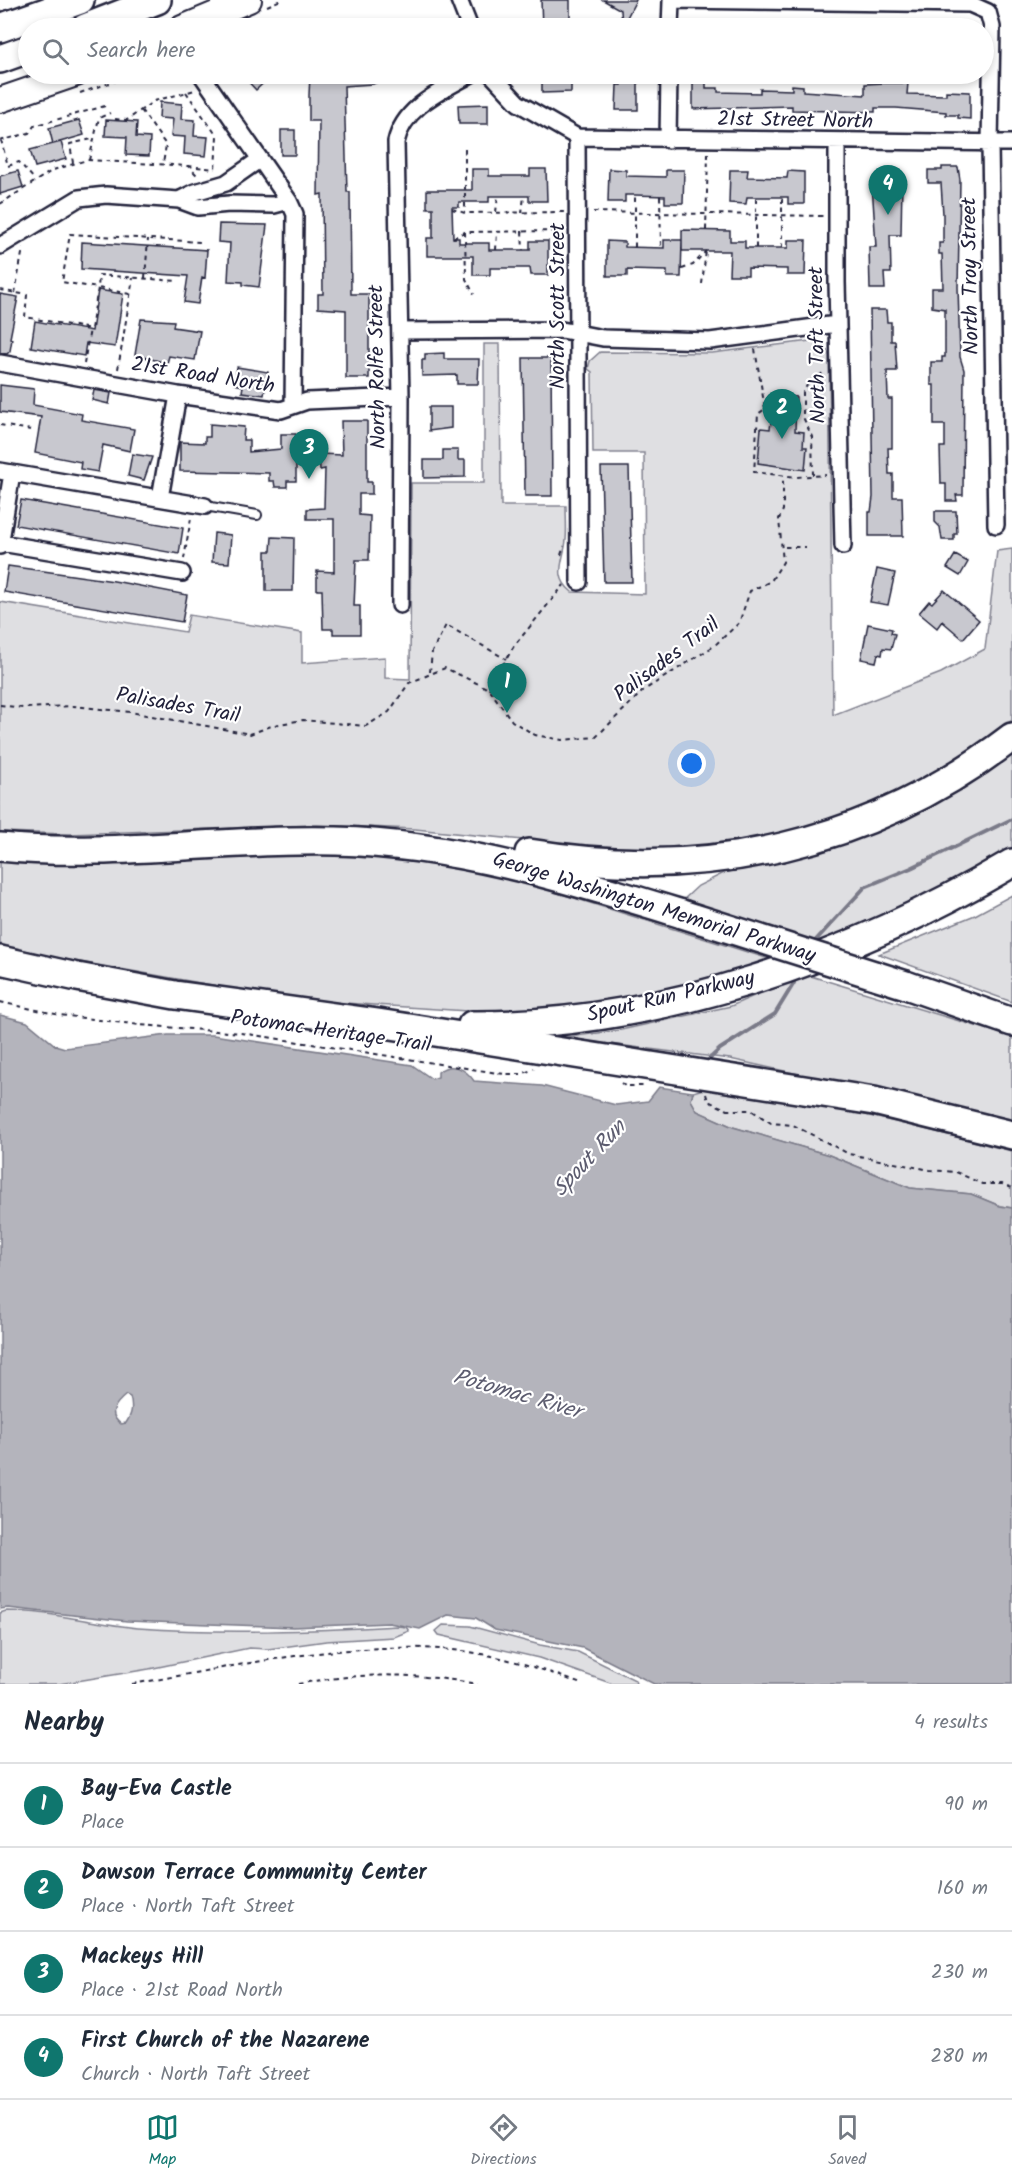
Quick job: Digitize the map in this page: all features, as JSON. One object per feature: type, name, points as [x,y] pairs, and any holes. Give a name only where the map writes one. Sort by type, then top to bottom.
[{"type":"highway","points":[[29,18],[80,0]]},
{"type":"highway","points":[[111,18],[157,0]]},
{"type":"highway","points":[[0,28],[18,22]]},
{"type":"highway","points":[[0,59],[18,53]]},
{"type":"highway","points":[[377,843],[453,841],[560,858],[621,864],[681,863],[745,855],[823,836],[886,813],[945,783],[1012,737]]},
{"type":"highway","name":"George Washington Memorial Parkway","points":[[0,847],[107,850],[316,841],[377,843],[450,851],[519,865],[682,914],[906,985],[1012,1022]]},
{"type":"highway","name":"Spout Run Parkway","points":[[378,1023],[541,1024],[618,1012],[694,995],[837,950],[922,912],[1012,863]]},
{"type":"highway","points":[[0,960],[175,995],[378,1023],[647,1075],[874,1101],[1012,1134]]},
{"type":"main road","points":[[206,18],[249,0]]},
{"type":"main road","points":[[0,100],[47,84]]},
{"type":"street","points":[[459,0],[466,18]]},
{"type":"street","points":[[670,18],[671,0]]},
{"type":"street","name":"North Troy Street","points":[[671,0],[970,4],[988,12],[990,18]]},
{"type":"street","points":[[208,84],[289,201],[294,214],[293,406]]},
{"type":"street","name":"North Rolfe Street","points":[[400,605],[401,397],[396,150],[399,128],[413,110],[455,84]]},
{"type":"street","points":[[500,84],[518,103],[578,137]]},
{"type":"street","points":[[668,140],[669,84]]},
{"type":"street","name":"North Troy Street","points":[[991,84],[996,525]]},
{"type":"street","name":"21st Street North","points":[[578,137],[837,143],[1012,144]]},
{"type":"street","name":"North Scott Street","points":[[578,137],[579,582]]},
{"type":"street","name":"North Taft Street","points":[[837,143],[837,324],[843,546]]},
{"type":"street","points":[[179,200],[195,192],[226,183],[259,160]]},
{"type":"street","points":[[0,246],[79,198],[106,195],[179,200],[198,207],[229,204],[274,205],[289,201]]},
{"type":"street","points":[[400,331],[562,330],[603,338],[710,341],[837,324]]},
{"type":"street","name":"21st Road North","points":[[0,363],[178,395],[281,410],[307,401],[401,397]]},
{"type":"street","points":[[160,498],[178,395]]},
{"type":"street","points":[[182,573],[0,545],[6,472],[206,506]]},
{"type":"lane","points":[[206,506],[257,515]]},
{"type":"path","points":[[116,119],[127,120],[153,101],[197,90]]},
{"type":"path","points":[[186,92],[218,136],[215,169]]},
{"type":"path","points":[[198,108],[205,102]]},
{"type":"path","points":[[36,181],[19,162],[8,166],[1,141],[28,133],[34,126],[105,106]]},
{"type":"path","points":[[141,110],[166,146],[163,164]]},
{"type":"path","points":[[89,160],[92,139],[99,118],[110,113]]},
{"type":"path","points":[[74,163],[70,144],[92,139]]},
{"type":"path","points":[[465,149],[465,213]]},
{"type":"path","points":[[706,230],[708,154]]},
{"type":"path","points":[[0,204],[53,170],[89,160],[188,166],[225,172]]},
{"type":"path","points":[[188,166],[203,181]]},
{"type":"path","points":[[635,195],[635,247]]},
{"type":"path","points":[[496,212],[498,196]]},
{"type":"path","points":[[522,213],[524,196]]},
{"type":"path","points":[[660,196],[661,248]]},
{"type":"path","points":[[756,197],[754,214],[756,248]]},
{"type":"path","points":[[782,197],[782,248]]},
{"type":"path","points":[[452,209],[465,213],[564,212]]},
{"type":"path","points":[[593,212],[823,216]]},
{"type":"path","points":[[496,250],[497,231]]},
{"type":"path","points":[[522,231],[523,250]]},
{"type":"path","points":[[453,238],[465,232],[564,231]]},
{"type":"path","points":[[465,232],[466,279],[474,294]]},
{"type":"path","points":[[130,294],[62,282],[70,234],[201,243]]},
{"type":"path","points":[[145,278],[148,239]]},
{"type":"path","points":[[15,293],[24,246]]},
{"type":"path","points":[[682,269],[693,265],[706,251],[707,260],[702,284]]},
{"type":"path","points":[[84,366],[99,276],[177,281]]},
{"type":"path","points":[[117,371],[133,278]]},
{"type":"path","points":[[0,290],[27,295],[25,317],[90,329]]},
{"type":"path","points":[[755,348],[765,409],[758,414],[754,472],[783,476],[832,475]]},
{"type":"path","points":[[813,475],[812,437],[803,417],[804,392],[809,382],[830,370]]},
{"type":"path","points":[[0,425],[31,430]]},
{"type":"path","name":"Palisades Trail","points":[[0,705],[23,708],[73,706],[130,712],[250,734],[274,725],[303,720],[366,726],[389,712],[410,683],[430,672],[445,668],[489,689],[512,721],[535,735],[562,740],[596,737],[645,690],[714,646],[739,623],[750,591],[771,581],[779,571],[783,562],[784,547],[779,537],[779,519],[783,510],[783,476]]},
{"type":"path","points":[[182,573],[191,518]]},
{"type":"path","points":[[784,547],[806,547]]},
{"type":"path","points":[[489,689],[506,659],[563,585],[579,582]]},
{"type":"path","points":[[430,672],[432,652],[446,625],[506,659]]},
{"type":"path","name":"Potomac Heritage Trail","points":[[0,1002],[60,1015],[241,1033],[504,1074],[522,1074],[535,1068]]},
{"type":"path","points":[[619,1082],[625,1086],[647,1075]]},
{"type":"path","points":[[711,1084],[708,1101],[717,1106],[728,1110],[751,1110],[771,1123],[793,1125],[849,1154],[930,1170],[956,1172],[982,1184],[1002,1184],[1012,1188]]},
{"type":"path","points":[[132,1684],[325,1652],[376,1647],[464,1651],[510,1660],[581,1684]]},
{"type":"path","points":[[298,1684],[358,1676],[401,1675],[439,1677],[477,1684]]},
{"type":"shaded area","points":[[810,341],[822,346],[829,356],[833,715],[941,673],[985,649],[997,551],[1012,549],[1012,720],[967,756],[923,784],[757,843],[657,857],[592,847],[415,829],[317,825],[70,834],[0,832],[0,602],[185,632],[189,615],[302,633],[302,663],[385,657],[385,678],[410,679],[411,483],[484,483],[484,344],[500,344],[501,506],[566,506],[566,540],[561,574],[562,580],[572,592],[645,594],[644,453],[593,453],[592,372],[588,369],[590,361],[600,352],[712,353]]},
{"type":"shaded area","points":[[1012,745],[1012,851],[936,894],[823,946],[682,901],[698,886],[724,873],[775,860]]},
{"type":"shaded area","points":[[291,851],[441,861],[523,882],[779,962],[679,991],[514,1014],[297,1000],[52,957],[0,944],[0,858]]},
{"type":"shaded area","points":[[1012,895],[1012,1002],[879,954],[975,915]]},
{"type":"shaded area","points":[[804,974],[1012,1037],[1012,1121],[730,1059],[561,1038],[621,1030],[731,1006]]},
{"type":"shaded area","points":[[703,1089],[820,1106],[1012,1151],[1012,1208],[1000,1206],[971,1194],[910,1188],[829,1155],[733,1127],[697,1111],[691,1100],[693,1092]]},
{"type":"shaded area","points":[[6,1611],[39,1613],[122,1626],[170,1630],[268,1631],[398,1626],[406,1627],[409,1631],[394,1637],[326,1641],[268,1649],[249,1648],[149,1669],[59,1684],[0,1684],[0,1613]]},
{"type":"shaded area","points":[[443,1625],[470,1626],[540,1645],[578,1652],[635,1680],[636,1684],[613,1684],[539,1658],[439,1635],[436,1631]]},
{"type":"water","name":"Potomac River","points":[[0,1015],[27,1022],[55,1045],[65,1048],[168,1035],[213,1035],[412,1065],[432,1079],[438,1077],[438,1072],[443,1069],[453,1067],[463,1070],[474,1081],[542,1086],[616,1105],[648,1101],[659,1087],[693,1092],[691,1100],[697,1111],[733,1127],[829,1155],[910,1188],[971,1194],[1000,1206],[1012,1208],[1012,1684],[654,1684],[583,1648],[495,1630],[476,1618],[448,1615],[420,1629],[389,1623],[293,1627],[127,1621],[0,1609]],"holes":[[[126,1395],[130,1397],[131,1413],[126,1423],[121,1424],[114,1417],[114,1409]]]},
{"type":"building","points":[[541,0],[570,0],[570,18],[542,18]]},
{"type":"building","points":[[603,0],[636,0],[627,18],[621,18],[621,10]]},
{"type":"building","points":[[250,84],[262,84],[256,90]]},
{"type":"building","points":[[310,84],[373,84],[344,86],[347,192],[350,192],[351,294],[369,294],[369,378],[346,378],[346,310],[318,308],[318,294],[323,294],[322,194],[318,195],[319,121],[309,121]]},
{"type":"building","points":[[542,84],[571,84],[571,92],[542,93]]},
{"type":"building","points":[[638,84],[638,110],[616,110],[617,85]]},
{"type":"building","points":[[693,84],[706,84],[706,88],[718,88],[718,92],[760,93],[760,89],[792,90],[792,85],[803,86],[803,91],[865,95],[865,84],[908,84],[907,94],[946,95],[946,91],[970,92],[970,119],[958,118],[958,115],[946,115],[946,112],[896,108],[875,108],[875,112],[792,110],[792,106],[693,109]]},
{"type":"building","points":[[160,102],[182,104],[181,119],[195,120],[194,136],[208,137],[206,156],[184,154],[185,137],[171,136],[173,119],[159,118]]},
{"type":"building","points":[[488,104],[488,124],[459,124],[458,105]]},
{"type":"building","points":[[79,120],[84,135],[53,144],[49,128]]},
{"type":"building","points":[[106,120],[137,122],[136,137],[150,138],[149,156],[126,155],[127,137],[105,136]]},
{"type":"building","points":[[281,130],[295,130],[295,155],[281,155]]},
{"type":"building","points":[[61,142],[66,159],[35,167],[30,150]]},
{"type":"building","points":[[942,167],[958,167],[960,180],[958,287],[960,357],[964,370],[963,495],[956,495],[957,501],[946,501],[946,484],[941,484],[940,447],[945,447],[945,425],[934,425],[934,385],[931,385],[931,362],[942,362],[942,357],[945,357],[945,309],[932,307],[932,288],[943,288],[942,254],[939,254],[939,243],[943,243],[943,214],[941,183],[928,183],[928,170],[942,170]]},
{"type":"building","points":[[472,169],[489,169],[489,176],[530,176],[530,169],[546,169],[547,201],[529,201],[529,196],[489,196],[489,202],[459,202],[459,207],[452,207],[453,238],[459,238],[459,243],[489,243],[489,250],[530,250],[530,241],[548,241],[548,275],[531,275],[530,268],[490,268],[490,275],[473,275],[473,256],[427,256],[427,238],[433,238],[433,208],[427,208],[427,190],[472,190]]},
{"type":"building","points":[[609,169],[626,170],[626,176],[666,177],[666,170],[684,170],[683,203],[665,203],[665,196],[635,195],[625,195],[625,202],[608,202]]},
{"type":"building","points":[[730,170],[748,170],[747,177],[787,178],[788,171],[804,172],[804,204],[788,204],[788,197],[747,197],[746,204],[729,203]]},
{"type":"building","points":[[18,171],[23,187],[0,194],[0,176]]},
{"type":"building","points":[[879,176],[895,176],[895,181],[902,182],[901,235],[890,235],[891,273],[884,273],[885,289],[870,289],[869,247],[876,247],[872,183],[880,181]]},
{"type":"building","points":[[219,224],[267,225],[259,287],[243,285],[243,282],[228,281],[230,243],[218,242]]},
{"type":"building","points":[[682,230],[730,231],[730,241],[745,241],[745,248],[788,248],[788,240],[806,240],[805,275],[787,275],[787,269],[748,268],[748,275],[729,275],[730,251],[682,251]]},
{"type":"building","points":[[664,240],[682,240],[681,277],[667,277],[667,271],[627,270],[627,276],[607,276],[607,241],[625,242],[625,247],[664,248]]},
{"type":"building","points":[[82,242],[207,250],[205,278],[202,277],[198,304],[184,302],[188,276],[81,269]]},
{"type":"building","points":[[98,290],[123,294],[115,347],[86,343],[84,356],[31,347],[35,321],[92,331]]},
{"type":"building","points":[[0,294],[18,297],[10,338],[12,339],[10,351],[7,354],[0,353]]},
{"type":"building","points":[[870,310],[886,310],[887,322],[891,322],[891,341],[895,341],[897,371],[887,371],[888,399],[892,399],[892,448],[888,448],[889,474],[893,474],[893,497],[902,497],[903,536],[869,536],[869,512],[871,512],[873,497]]},
{"type":"building","points":[[141,319],[174,321],[173,327],[200,331],[195,360],[169,356],[167,363],[135,355]]},
{"type":"building","points":[[444,353],[444,359],[479,359],[478,384],[457,384],[457,375],[422,376],[422,360],[425,360],[425,354]]},
{"type":"building","points":[[523,358],[551,358],[552,496],[525,496]]},
{"type":"building","points":[[237,367],[268,372],[264,395],[242,392],[243,386],[234,384]]},
{"type":"building","points":[[0,385],[34,389],[33,405],[82,414],[81,420],[134,429],[130,451],[103,445],[98,472],[80,469],[81,462],[35,453],[41,417],[0,412]]},
{"type":"building","points":[[94,390],[111,393],[109,404],[92,400]]},
{"type":"building","points":[[775,395],[796,397],[795,431],[804,432],[803,447],[807,447],[805,470],[758,463],[761,428],[770,429]]},
{"type":"building","points":[[429,407],[451,407],[451,428],[429,431]]},
{"type":"building","points":[[341,421],[367,421],[367,482],[372,482],[372,494],[359,494],[359,515],[370,516],[369,560],[356,560],[354,606],[360,606],[360,634],[333,634],[333,629],[323,629],[322,590],[317,590],[317,571],[334,572],[334,519],[307,519],[307,509],[324,508],[325,469],[320,470],[319,454],[342,455]]},
{"type":"building","points":[[210,424],[244,427],[243,440],[249,440],[249,452],[281,449],[281,434],[296,434],[296,481],[287,481],[287,487],[275,487],[274,481],[269,481],[269,473],[180,471],[180,442],[205,443],[205,437],[210,437]]},
{"type":"building","points":[[443,450],[458,450],[458,460],[465,460],[465,477],[424,478],[424,460],[443,460]]},
{"type":"building","points":[[132,454],[152,457],[144,480],[128,476]]},
{"type":"building","points":[[601,467],[629,467],[632,582],[604,582]]},
{"type":"building","points":[[21,500],[183,528],[179,554],[16,525]]},
{"type":"building","points":[[935,511],[956,511],[957,534],[954,534],[954,540],[942,540],[940,527],[935,522]]},
{"type":"building","points":[[214,533],[231,535],[229,563],[212,562]]},
{"type":"building","points":[[272,537],[294,538],[293,591],[266,591],[266,551],[271,551]]},
{"type":"building","points":[[955,555],[968,562],[960,576],[947,568]]},
{"type":"building","points":[[8,566],[114,581],[187,595],[182,622],[4,592]]},
{"type":"building","points":[[877,569],[895,573],[888,605],[870,602]]},
{"type":"building","points":[[944,590],[979,620],[963,639],[942,621],[937,628],[919,613],[929,601],[932,603]]},
{"type":"building","points":[[868,624],[892,629],[891,633],[895,634],[891,649],[883,648],[882,655],[878,654],[876,662],[861,659]]},
{"type":"waterway","name":"Spout Run","points":[[816,940],[865,887],[911,868],[1012,819]]},
{"type":"waterway","name":"Spout Run","points":[[705,1063],[720,1049],[775,1014],[794,983]]},
{"type":"place","name":"First Church of the Nazarene","points":[[888,215]]},
{"type":"place","name":"Dawson Terrace Community Center","points":[[782,439]]},
{"type":"place","name":"Mackeys Hill","points":[[309,479]]},
{"type":"place","name":"Bay-Eva Castle","points":[[507,713]]}]
